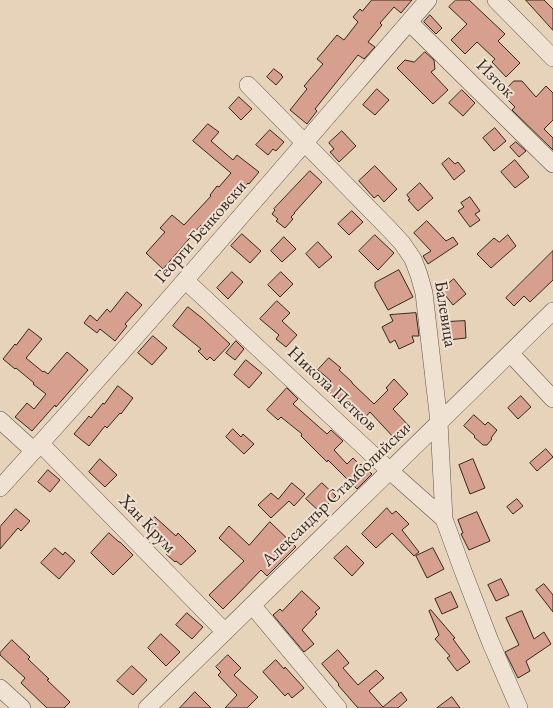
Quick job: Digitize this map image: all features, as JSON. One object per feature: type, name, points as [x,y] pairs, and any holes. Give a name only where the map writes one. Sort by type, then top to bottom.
[{"type":"street","name":"Георги Бенковски","points":[[0,488],[306,143],[428,0]]},
{"type":"street","points":[[496,0],[553,58]]},
{"type":"street","name":"Изток","points":[[409,22],[553,164]]},
{"type":"street","name":"Балевица","points":[[248,85],[390,230],[402,243],[413,259],[424,293],[439,422],[444,519]]},
{"type":"street","name":"Никола Петков","points":[[185,280],[444,519],[463,571],[519,708]]},
{"type":"street","name":"Александър Стамболийски","points":[[155,705],[224,632],[553,311]]},
{"type":"street","points":[[510,353],[553,399]]},
{"type":"street","name":"Хан Крум","points":[[0,420],[37,448],[224,632]]},
{"type":"street","points":[[252,605],[338,708]]},
{"type":"street","points":[[0,688],[22,708]]},
{"type":"building","points":[[372,0],[412,0],[401,13],[394,7],[380,23],[382,25],[368,42],[375,47],[364,59],[358,55],[315,109],[317,111],[307,124],[290,110],[307,89],[304,86],[323,64],[317,59],[337,35],[344,40],[358,22],[353,17],[360,9],[362,11]]},
{"type":"building","points":[[456,0],[469,0],[505,34],[498,41],[520,63],[506,77],[492,62],[495,59],[477,42],[465,54],[451,40],[467,24],[449,7]]},
{"type":"building","points":[[526,0],[544,0],[553,9],[553,30]]},
{"type":"building","points":[[430,15],[442,28],[436,34],[424,22]]},
{"type":"building","points":[[425,52],[434,60],[435,69],[431,72],[448,90],[433,104],[397,68],[405,60],[414,62]]},
{"type":"building","points":[[274,69],[283,77],[276,85],[267,77]]},
{"type":"building","points":[[514,81],[522,81],[536,97],[546,86],[553,93],[553,120],[544,129],[553,138],[553,150],[512,110],[515,107],[502,94]]},
{"type":"building","points":[[377,89],[389,100],[375,115],[363,105]]},
{"type":"building","points":[[462,90],[475,103],[463,116],[449,103]]},
{"type":"building","points":[[239,97],[252,109],[241,120],[229,108]]},
{"type":"building","points":[[208,124],[219,132],[211,141],[233,160],[237,155],[259,172],[208,230],[201,225],[163,269],[146,253],[165,232],[160,228],[172,215],[184,225],[211,196],[210,195],[217,186],[219,187],[231,173],[193,141]]},
{"type":"building","points":[[495,128],[506,141],[494,151],[483,138]]},
{"type":"building","points":[[270,130],[284,142],[276,151],[273,149],[268,155],[256,145]]},
{"type":"building","points":[[342,131],[356,146],[339,162],[330,152],[334,149],[329,143]]},
{"type":"building","points":[[516,142],[526,151],[519,157],[510,147]]},
{"type":"building","points":[[449,158],[455,164],[458,162],[465,171],[454,180],[442,164]]},
{"type":"building","points":[[515,160],[529,177],[515,188],[501,172]]},
{"type":"building","points":[[375,166],[397,189],[384,202],[378,195],[374,198],[359,181]]},
{"type":"building","points":[[310,171],[322,182],[294,213],[291,217],[293,219],[285,228],[276,221],[278,219],[272,214],[275,210],[274,209]]},
{"type":"building","points":[[420,183],[433,198],[418,211],[408,200],[410,199],[407,195]]},
{"type":"building","points":[[470,197],[480,211],[475,214],[480,220],[470,227],[458,211],[464,207],[461,203]]},
{"type":"building","points":[[352,211],[363,222],[349,235],[338,224]]},
{"type":"building","points":[[427,221],[446,241],[453,237],[458,244],[428,264],[423,256],[431,251],[414,233]]},
{"type":"building","points":[[242,234],[261,251],[250,263],[231,246]]},
{"type":"building","points":[[375,235],[394,253],[378,270],[359,251]]},
{"type":"building","points":[[508,235],[516,246],[491,268],[477,254],[494,238],[499,242]]},
{"type":"building","points":[[284,237],[296,249],[282,262],[271,251]]},
{"type":"building","points":[[318,242],[332,257],[319,268],[306,254]]},
{"type":"building","points":[[553,251],[553,280],[530,302],[524,296],[514,306],[506,298]]},
{"type":"building","points":[[399,270],[413,297],[388,310],[375,287],[375,283]]},
{"type":"building","points":[[232,272],[243,282],[228,299],[217,288]]},
{"type":"building","points":[[281,272],[293,284],[280,297],[268,285]]},
{"type":"building","points":[[454,279],[466,294],[453,305],[441,290]]},
{"type":"building","points":[[127,292],[142,305],[125,324],[127,326],[115,341],[100,329],[97,333],[84,323],[90,315],[97,321],[107,309],[110,312]]},
{"type":"building","points":[[277,301],[290,313],[282,321],[297,335],[286,347],[276,339],[279,335],[260,319]]},
{"type":"building","points":[[188,307],[230,344],[214,361],[210,357],[207,360],[198,351],[201,349],[173,326]]},
{"type":"building","points":[[416,313],[419,336],[412,336],[414,342],[399,349],[395,340],[390,343],[382,327],[393,321],[390,315]]},
{"type":"building","points":[[465,321],[466,338],[448,340],[447,322]]},
{"type":"building","points":[[29,329],[42,339],[26,358],[43,372],[44,371],[48,374],[67,352],[88,370],[56,407],[55,405],[32,431],[15,417],[27,403],[34,409],[46,394],[16,368],[15,369],[3,359]]},
{"type":"building","points":[[153,336],[167,348],[152,365],[138,353]]},
{"type":"building","points":[[236,341],[244,349],[235,360],[226,353]]},
{"type":"building","points":[[329,358],[341,368],[339,370],[374,404],[388,390],[386,388],[394,379],[408,394],[393,409],[410,427],[396,440],[370,412],[362,421],[325,388],[331,381],[318,370]]},
{"type":"building","points":[[246,360],[262,373],[249,388],[234,375]]},
{"type":"building","points":[[118,386],[133,398],[121,414],[120,413],[107,428],[105,426],[89,446],[74,434],[89,416],[91,418],[103,403],[104,404]]},
{"type":"building","points":[[287,388],[298,399],[293,404],[327,434],[331,430],[343,441],[334,450],[347,464],[353,458],[372,474],[357,489],[301,436],[302,434],[281,417],[278,420],[267,410]]},
{"type":"building","points":[[521,396],[531,407],[518,419],[508,408]]},
{"type":"building","points":[[474,415],[485,425],[488,422],[497,430],[487,445],[483,445],[464,426]]},
{"type":"building","points":[[233,429],[241,437],[243,434],[254,444],[244,454],[226,437]]},
{"type":"building","points":[[546,449],[553,457],[537,471],[530,463]]},
{"type":"building","points":[[100,459],[117,475],[105,487],[89,472]]},
{"type":"building","points":[[473,459],[485,488],[470,494],[459,465]]},
{"type":"building","points":[[48,470],[60,480],[50,492],[38,482]]},
{"type":"building","points":[[292,483],[305,494],[294,506],[289,501],[271,518],[258,505],[271,493],[278,499]]},
{"type":"building","points":[[322,483],[336,496],[320,512],[306,499]]},
{"type":"building","points":[[517,499],[523,506],[513,514],[507,507]]},
{"type":"building","points":[[387,508],[392,514],[396,511],[409,524],[402,530],[419,552],[414,556],[392,533],[376,548],[362,534]]},
{"type":"building","points":[[16,509],[30,521],[21,531],[18,528],[0,549],[0,527]]},
{"type":"building","points":[[477,512],[490,541],[469,550],[461,534],[463,533],[458,520]]},
{"type":"building","points":[[155,517],[176,536],[178,533],[196,551],[181,565],[166,554],[168,552],[164,547],[144,528]]},
{"type":"building","points":[[270,522],[296,547],[267,576],[261,570],[223,609],[209,595],[244,561],[219,538],[229,526],[249,545]]},
{"type":"building","points":[[109,533],[133,555],[113,575],[91,553]]},
{"type":"building","points":[[347,546],[364,563],[352,576],[334,558]]},
{"type":"building","points":[[55,548],[63,555],[65,552],[75,561],[59,579],[41,563]]},
{"type":"building","points":[[433,548],[444,569],[427,578],[416,556]]},
{"type":"building","points":[[501,579],[509,595],[496,601],[488,585]]},
{"type":"building","points":[[544,584],[553,595],[553,612],[536,590]]},
{"type":"building","points":[[302,591],[320,608],[315,612],[317,614],[302,630],[314,644],[304,652],[273,615],[280,609],[282,611]]},
{"type":"building","points":[[451,592],[458,607],[442,614],[435,599]]},
{"type":"building","points":[[431,610],[455,638],[453,639],[470,662],[457,671],[447,658],[450,656],[435,639],[439,635],[429,611]]},
{"type":"building","points":[[522,611],[534,639],[544,632],[551,644],[526,661],[530,671],[518,678],[505,652],[519,645],[506,618]]},
{"type":"building","points":[[187,613],[203,627],[192,639],[176,625]]},
{"type":"building","points":[[161,634],[180,652],[166,666],[148,648]]},
{"type":"building","points":[[12,640],[30,657],[28,659],[49,679],[47,680],[70,702],[64,708],[47,708],[21,683],[25,678],[0,655],[0,653]]},
{"type":"building","points":[[338,650],[349,663],[343,668],[358,685],[376,670],[384,678],[369,691],[383,707],[401,692],[407,700],[398,708],[358,708],[322,664]]},
{"type":"building","points":[[228,655],[241,668],[234,675],[258,697],[247,708],[225,708],[237,695],[218,675],[221,672],[216,667]]},
{"type":"building","points":[[276,660],[284,669],[285,667],[304,688],[292,698],[288,693],[285,696],[263,672]]},
{"type":"building","points":[[132,666],[147,680],[133,695],[117,681]]},
{"type":"building","points":[[195,692],[211,708],[180,708]]},
{"type":"building","points":[[452,697],[460,708],[437,708]]}]
